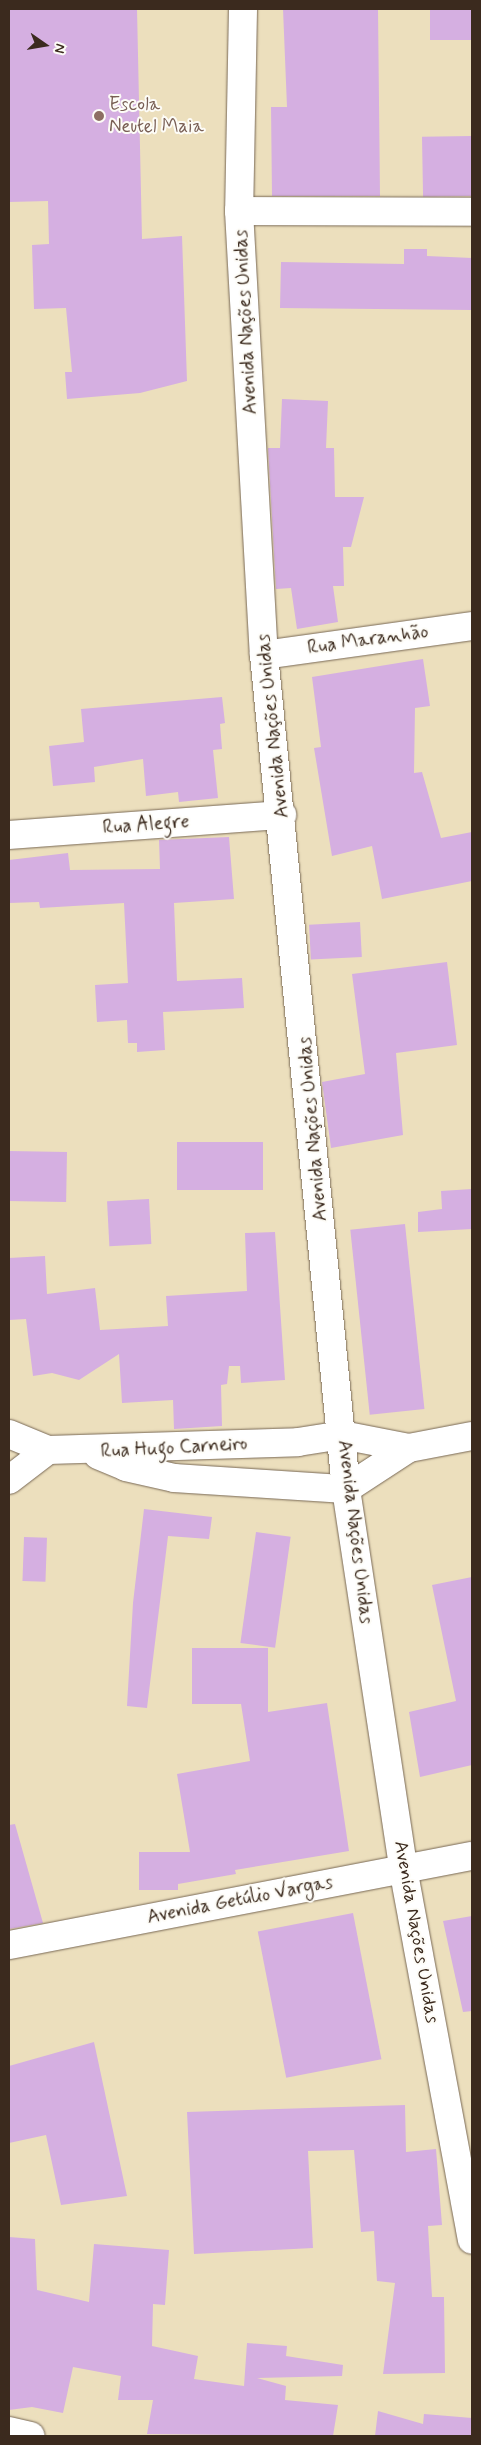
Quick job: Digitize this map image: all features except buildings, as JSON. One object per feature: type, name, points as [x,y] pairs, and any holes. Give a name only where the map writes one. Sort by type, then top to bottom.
[{"type":"street","name":"Avenida Nações Unidas","points":[[243,9],[239,211],[264,655],[282,815],[346,1489],[404,1868],[472,2240]]},
{"type":"street","points":[[239,211],[472,212]]},
{"type":"street","name":"Rua Maranhão","points":[[264,655],[472,626]]},
{"type":"street","name":"Rua Alegre","points":[[9,835],[282,815]]},
{"type":"street","points":[[9,1434],[48,1450],[89,1451]]},
{"type":"street","name":"Rua Hugo Carneiro","points":[[89,1451],[298,1442],[342,1435],[410,1448]]},
{"type":"street","name":"Rua Hugo Carneiro","points":[[89,1451],[126,1467],[174,1478],[346,1489],[410,1448],[472,1436]]},
{"type":"street","points":[[9,1480],[48,1450]]},
{"type":"street","name":"Avenida Getúlio Vargas","points":[[9,1946],[472,1856]]},
{"type":"street","points":[[9,2431],[30,2436]]},
{"type":"place","name":"Escola Neutel Maia","points":[[99,116]]}]
